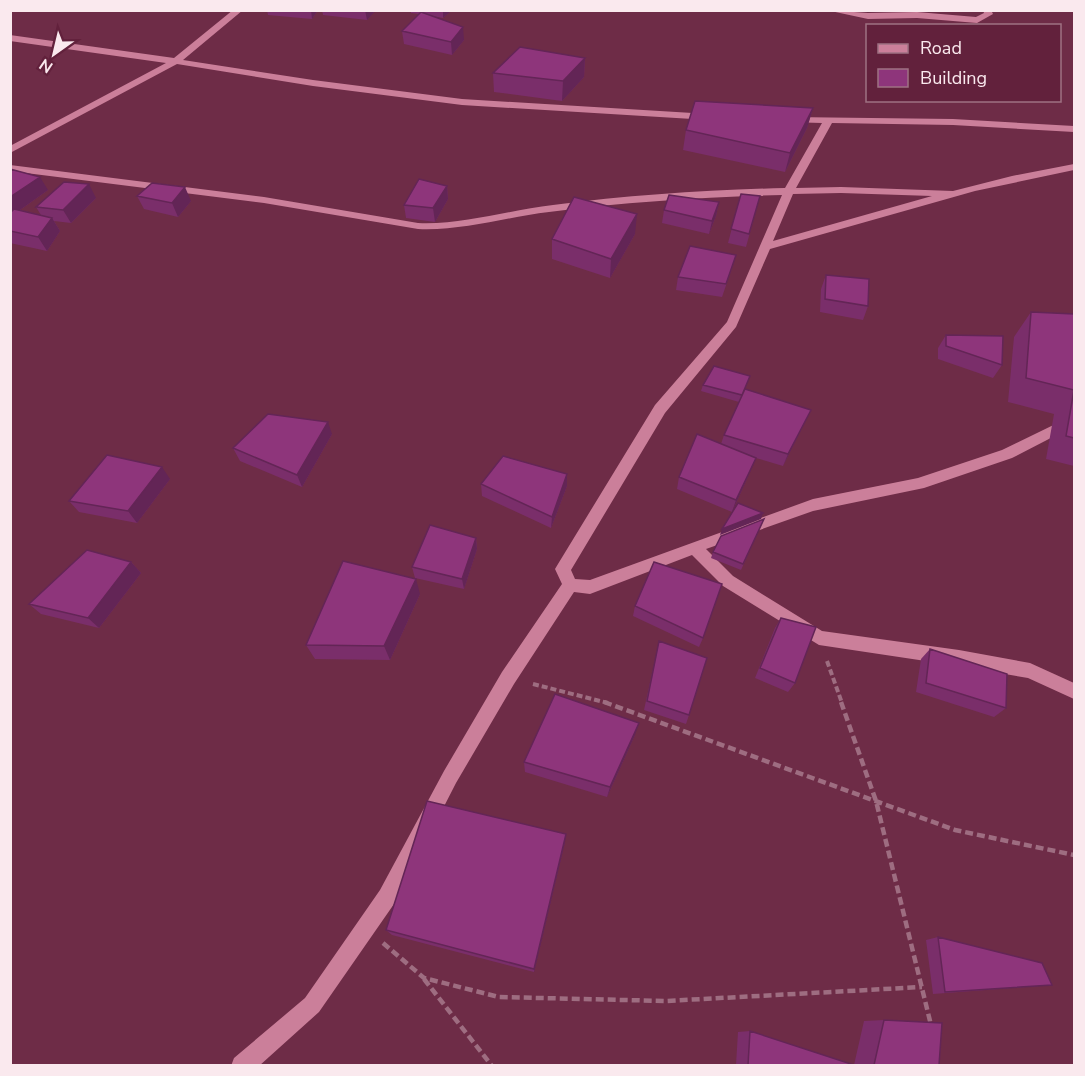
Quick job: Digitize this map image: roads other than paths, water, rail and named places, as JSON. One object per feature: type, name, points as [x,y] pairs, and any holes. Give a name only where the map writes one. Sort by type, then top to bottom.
[{"type":"street","points":[[10,150],[176,61],[239,10]]},
{"type":"street","points":[[830,10],[868,16],[917,15],[977,20],[989,14],[987,10]]},
{"type":"street","points":[[10,38],[313,83],[462,102],[720,118]]},
{"type":"street","points":[[777,120],[953,123],[1074,129]]},
{"type":"street","points":[[570,585],[563,569],[660,409],[732,324],[789,191],[829,120]]},
{"type":"street","points":[[765,247],[823,228],[954,194],[1052,170],[1074,167]]},
{"type":"street","points":[[10,168],[264,200],[418,226],[440,227],[514,213],[577,205],[720,193],[841,190],[954,194]]},
{"type":"street","points":[[570,585],[590,586],[813,505],[919,484],[1007,454],[1074,420]]},
{"type":"street","points":[[695,548],[728,581],[819,638],[1030,671],[1074,691]]},
{"type":"street","points":[[242,1065],[312,1005],[387,897],[450,777],[508,678],[570,585]]}]
